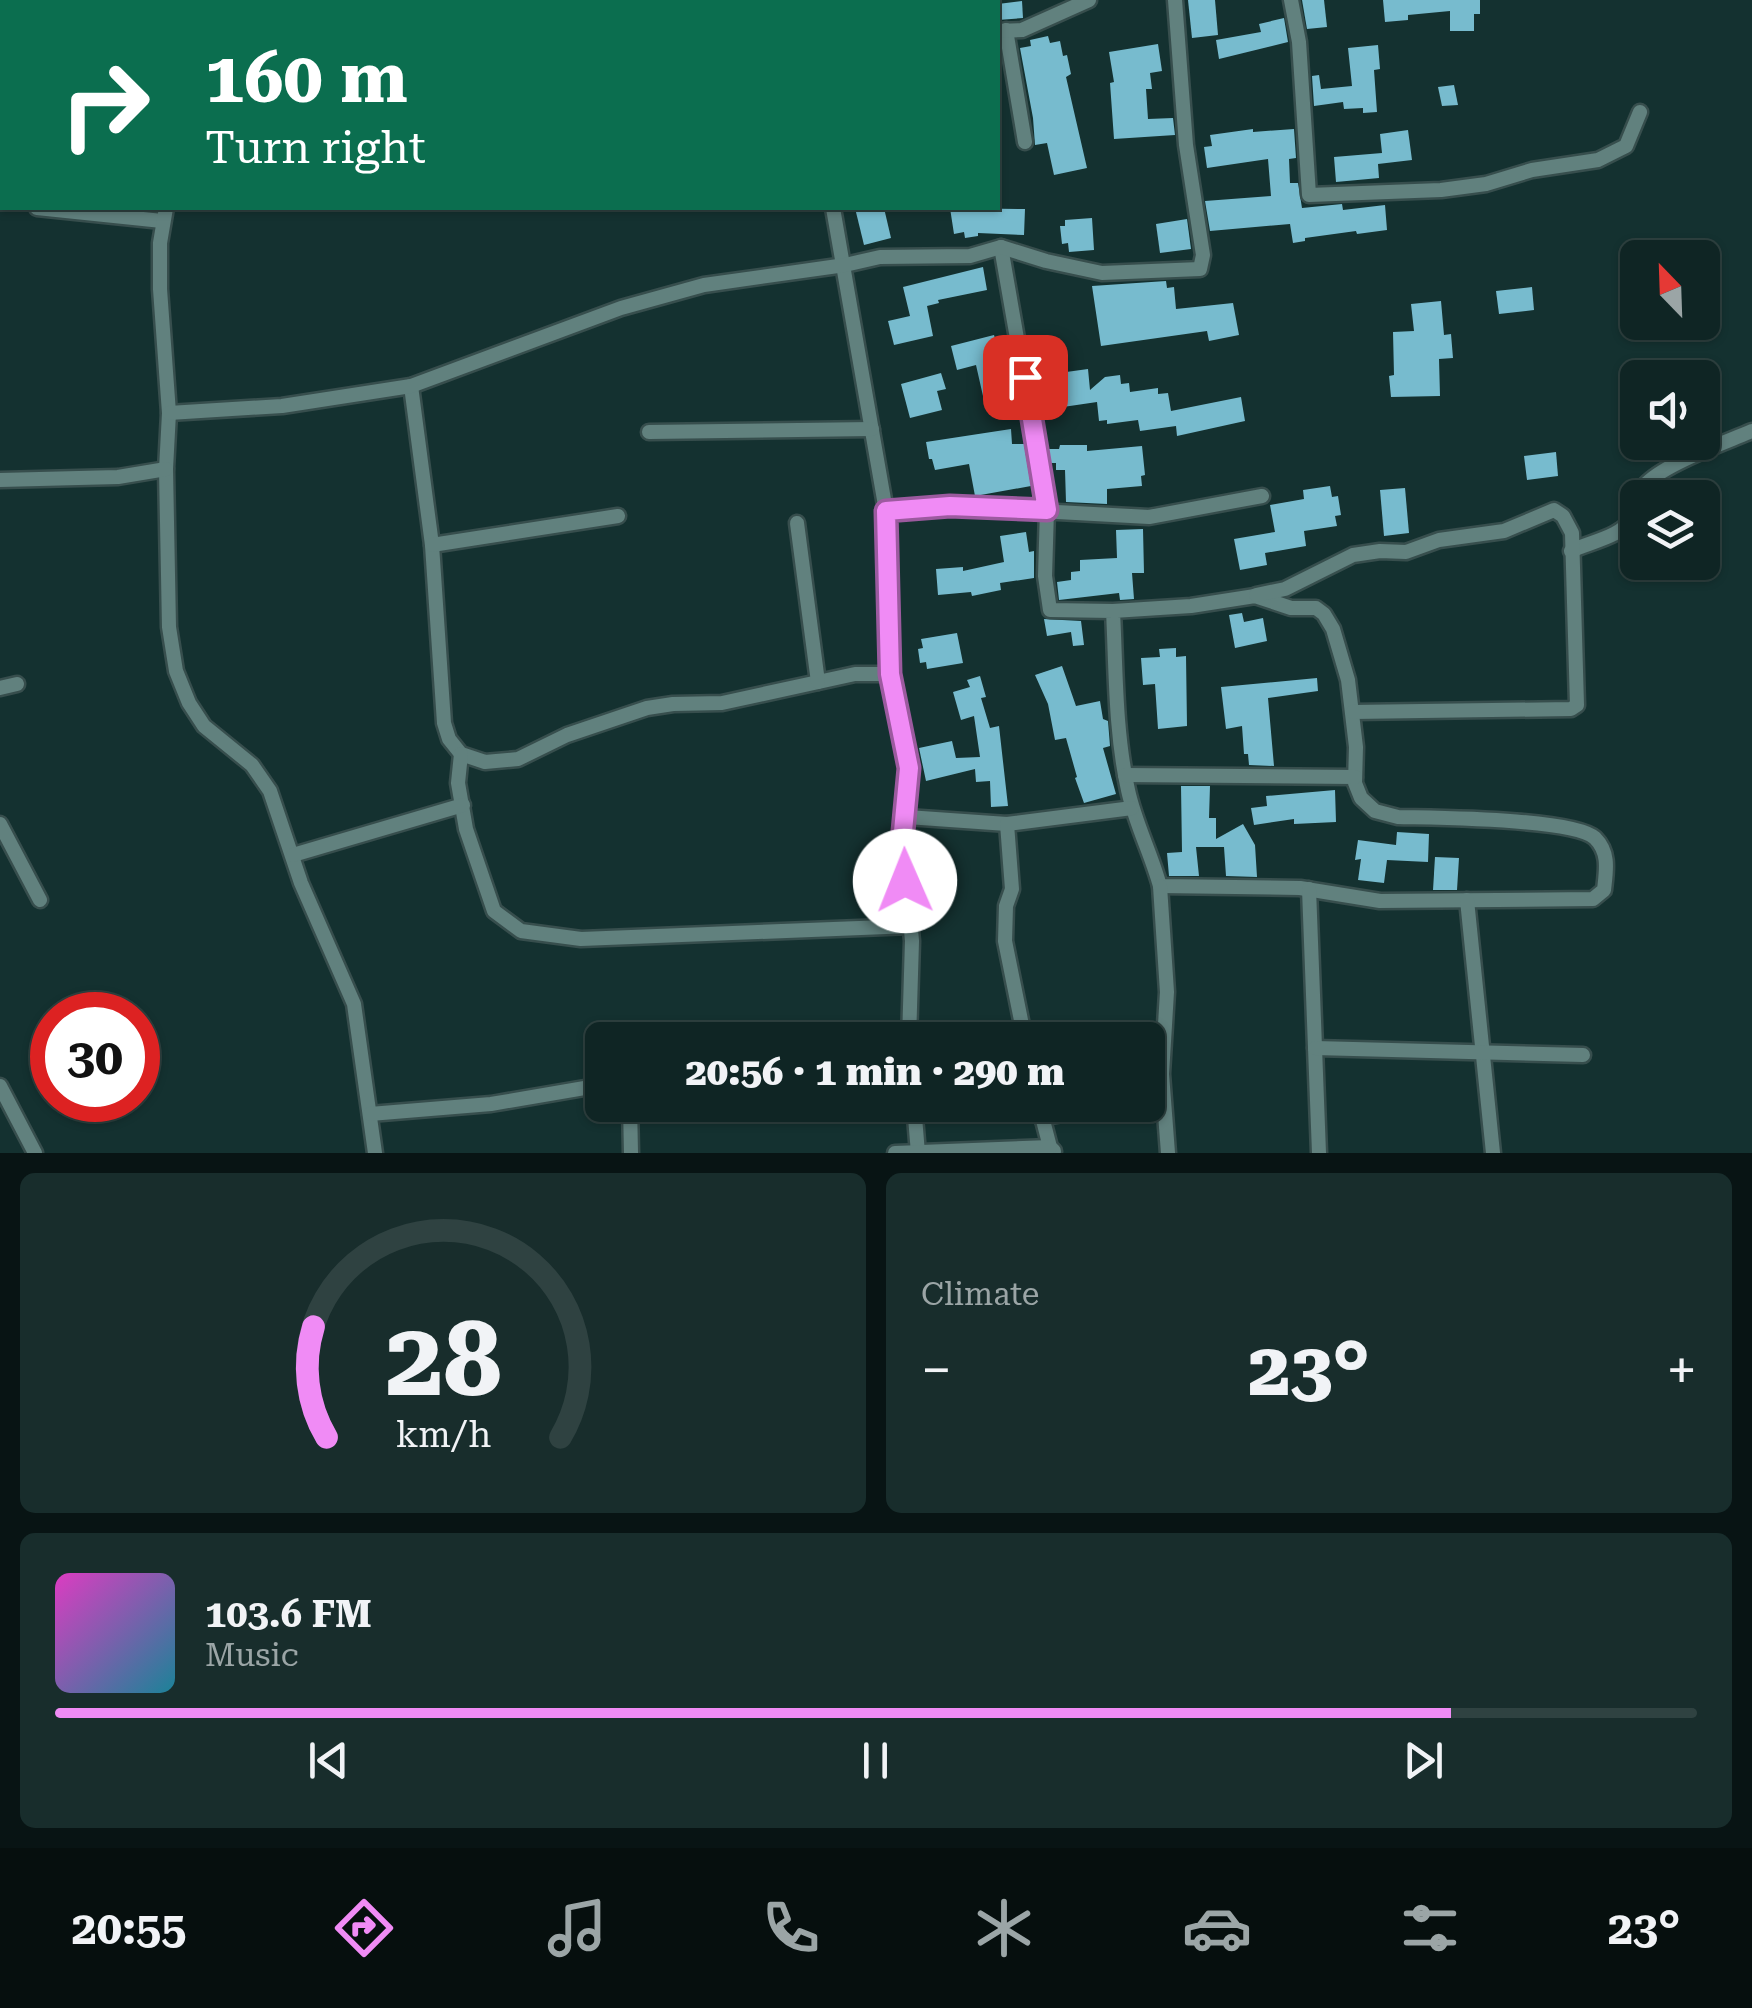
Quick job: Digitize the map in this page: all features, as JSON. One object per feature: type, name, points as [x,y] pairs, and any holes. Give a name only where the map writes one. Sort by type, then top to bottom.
[{"type":"street","points":[[1026,142],[1002,31],[1022,30],[1089,0]]},
{"type":"street","points":[[169,412],[282,406],[410,386],[621,308],[704,285],[880,257],[970,256],[1001,247],[1102,273],[1200,269],[1203,255],[1186,145],[1175,0]]},
{"type":"street","points":[[1291,0],[1298,42],[1309,196],[1441,190],[1598,160],[1626,146],[1640,112]]},
{"type":"street","points":[[79,210],[164,214],[160,289],[169,412],[169,627],[176,671],[188,703],[204,726],[252,765],[270,791],[300,883],[354,1004],[375,1153]]},
{"type":"street","points":[[834,210],[886,511],[890,674],[909,768],[902,842],[910,926],[908,1022]]},
{"type":"street","points":[[1001,247],[1047,510],[1045,576],[1050,610],[1192,606],[1255,596],[1284,588],[1353,556],[1380,550],[1406,552],[1456,537],[1504,531],[1554,510],[1563,516],[1572,532],[1577,705],[1571,710],[1352,712]]},
{"type":"street","points":[[410,386],[432,545],[444,723],[449,739],[461,754],[485,762],[518,759],[567,735],[647,708],[722,703],[855,674],[890,674]]},
{"type":"street","points":[[649,432],[872,429]]},
{"type":"street","points":[[1572,551],[1617,532],[1632,518],[1635,500],[1647,482],[1752,431]]},
{"type":"street","points":[[0,480],[118,478],[166,469]]},
{"type":"street","points":[[886,511],[950,506],[1149,517],[1262,496]]},
{"type":"street","points":[[432,545],[618,516]]},
{"type":"street","points":[[798,523],[818,682]]},
{"type":"street","points":[[1160,886],[1309,889],[1380,901],[1593,899],[1604,890],[1608,860],[1594,837],[1566,826],[1398,817],[1375,811],[1361,798],[1355,777],[1348,680],[1324,614],[1316,608],[1291,608],[1255,596]]},
{"type":"street","points":[[1112,611],[1125,776],[1132,808],[1160,886],[1167,992],[1164,1022]]},
{"type":"street","points":[[0,688],[17,684]]},
{"type":"street","points":[[461,754],[458,784],[466,830],[494,911],[521,931],[580,939],[910,926]]},
{"type":"street","points":[[1125,776],[1355,777]]},
{"type":"street","points":[[292,855],[463,805]]},
{"type":"street","points":[[906,818],[1006,824],[1132,808]]},
{"type":"street","points":[[0,824],[40,900]]},
{"type":"street","points":[[1006,824],[1012,889],[1006,906],[1005,941],[1022,1022]]},
{"type":"street","points":[[1309,889],[1319,1153]]},
{"type":"street","points":[[1467,900],[1493,1153]]},
{"type":"street","points":[[1315,1048],[1583,1055]]},
{"type":"street","points":[[0,1086],[5,1108],[36,1153]]},
{"type":"street","points":[[370,1114],[491,1104],[585,1089]]},
{"type":"street","points":[[630,1122],[631,1153]]},
{"type":"street","points":[[915,1122],[918,1152]]},
{"type":"street","points":[[895,1153],[1052,1150],[1043,1122]]},
{"type":"street","points":[[1161,1122],[1168,1153]]},
{"type":"building","points":[[1188,0],[1215,0],[1218,35],[1192,38]]},
{"type":"building","points":[[1302,0],[1324,0],[1327,27],[1307,29]]},
{"type":"building","points":[[1383,0],[1480,0],[1480,14],[1474,14],[1474,31],[1450,31],[1450,11],[1408,15],[1408,20],[1385,22]]},
{"type":"building","points":[[1022,1],[1023,18],[1000,20],[1000,4]]},
{"type":"building","points":[[1284,18],[1288,42],[1219,59],[1216,40],[1261,32],[1259,24]]},
{"type":"building","points":[[1048,36],[1050,43],[1060,41],[1063,56],[1067,55],[1071,74],[1066,77],[1087,168],[1054,175],[1047,143],[1035,145],[1020,48],[1031,46],[1030,40]]},
{"type":"building","points":[[1158,44],[1162,71],[1150,73],[1152,89],[1146,89],[1148,119],[1173,118],[1175,135],[1114,139],[1110,83],[1114,82],[1109,52]]},
{"type":"building","points":[[1378,45],[1380,69],[1374,70],[1377,112],[1344,109],[1343,102],[1314,106],[1312,76],[1319,75],[1321,89],[1352,86],[1348,48]]},
{"type":"building","points":[[1454,85],[1458,105],[1442,106],[1438,87]]},
{"type":"building","points":[[1294,129],[1296,158],[1289,159],[1290,183],[1298,183],[1302,208],[1342,204],[1343,210],[1385,205],[1387,230],[1305,238],[1293,243],[1290,224],[1210,231],[1205,201],[1271,196],[1268,159],[1207,168],[1204,147],[1212,146],[1210,135]]},
{"type":"building","points":[[1408,130],[1412,160],[1378,164],[1379,178],[1336,182],[1334,157],[1382,153],[1380,134]]},
{"type":"building","points":[[1025,209],[1024,235],[978,233],[965,238],[964,232],[954,234],[950,210]]},
{"type":"building","points":[[855,210],[884,210],[891,238],[864,245]]},
{"type":"building","points":[[1092,218],[1094,250],[1069,252],[1068,243],[1062,244],[1060,226],[1065,226],[1065,220]]},
{"type":"building","points":[[1187,219],[1191,249],[1160,253],[1156,224]]},
{"type":"building","points":[[983,267],[987,290],[927,306],[933,336],[894,345],[888,321],[910,316],[903,287]]},
{"type":"building","points":[[1166,281],[1167,288],[1174,287],[1176,309],[1233,303],[1239,335],[1209,341],[1207,331],[1101,346],[1092,286]]},
{"type":"building","points":[[1532,287],[1534,310],[1499,314],[1496,291]]},
{"type":"building","points":[[1441,301],[1444,335],[1451,334],[1453,358],[1439,359],[1440,396],[1391,397],[1393,332],[1414,331],[1411,304]]},
{"type":"building","points":[[994,335],[1013,397],[989,403],[987,395],[983,396],[976,365],[957,370],[951,346]]},
{"type":"building","points":[[1088,369],[1090,390],[1105,377],[1120,375],[1121,384],[1129,383],[1130,392],[1158,388],[1158,394],[1168,393],[1171,411],[1241,397],[1245,421],[1177,436],[1176,426],[1140,431],[1138,420],[1107,424],[1107,420],[1099,421],[1097,402],[1063,407],[1062,397],[1056,398],[1054,381],[1060,380],[1059,373]]},
{"type":"building","points":[[941,373],[946,389],[937,391],[942,410],[910,418],[901,384]]},
{"type":"building","points":[[1011,429],[1012,444],[1024,444],[1031,486],[975,496],[969,464],[935,470],[929,459],[926,442]]},
{"type":"building","points":[[1060,445],[1087,445],[1087,451],[1142,446],[1142,486],[1107,489],[1107,504],[1066,502],[1065,470],[1056,470],[1056,463],[1050,463],[1047,449],[1059,449]]},
{"type":"building","points":[[1556,452],[1558,476],[1527,480],[1524,456]]},
{"type":"building","points":[[1330,486],[1332,497],[1338,496],[1341,515],[1335,516],[1337,526],[1304,531],[1306,546],[1265,553],[1267,565],[1240,570],[1234,539],[1275,532],[1270,505],[1304,499],[1303,490]]},
{"type":"building","points":[[1405,488],[1409,533],[1384,536],[1380,490]]},
{"type":"building","points":[[1143,529],[1144,573],[1132,573],[1134,599],[1120,600],[1119,593],[1059,600],[1057,582],[1071,580],[1071,572],[1080,571],[1080,560],[1117,558],[1116,530]]},
{"type":"building","points":[[1026,532],[1029,552],[1034,551],[1034,578],[1000,583],[1001,590],[972,596],[971,592],[938,595],[936,569],[963,567],[963,571],[1004,562],[1000,536]]},
{"type":"building","points":[[1242,613],[1244,622],[1263,618],[1267,641],[1235,648],[1229,615]]},
{"type":"building","points":[[1044,619],[1081,621],[1084,645],[1073,646],[1071,632],[1047,636]]},
{"type":"building","points":[[957,633],[963,663],[927,669],[926,662],[920,663],[921,639]]},
{"type":"building","points":[[1176,648],[1176,657],[1186,656],[1187,726],[1158,729],[1155,684],[1143,685],[1141,658],[1160,657],[1159,649]]},
{"type":"building","points":[[1062,666],[1076,706],[1100,701],[1103,719],[1108,721],[1110,746],[1103,748],[1116,794],[1084,803],[1066,738],[1055,740],[1048,704],[1035,675]]},
{"type":"building","points":[[980,676],[986,697],[981,698],[990,728],[999,726],[1008,806],[991,807],[990,781],[976,782],[975,769],[926,781],[919,748],[952,741],[956,758],[980,757],[974,716],[961,720],[953,692],[970,687],[967,680]]},
{"type":"building","points":[[1317,678],[1318,691],[1268,698],[1274,766],[1249,765],[1242,726],[1226,729],[1221,687]]},
{"type":"building","points":[[1181,786],[1210,786],[1209,818],[1216,818],[1216,839],[1243,824],[1255,845],[1257,877],[1226,876],[1224,847],[1196,847],[1199,876],[1169,876],[1167,853],[1182,852]]},
{"type":"building","points":[[1335,790],[1336,822],[1294,824],[1294,819],[1254,825],[1251,808],[1267,806],[1266,796]]},
{"type":"building","points":[[1397,832],[1429,834],[1428,862],[1387,860],[1384,883],[1358,880],[1358,840],[1396,845]]},
{"type":"building","points":[[1435,857],[1459,858],[1457,890],[1433,890]]},
{"type":"route","points":[[905,881],[902,842],[909,768],[890,674],[886,511],[950,506],[1047,510],[1025,377]]}]
